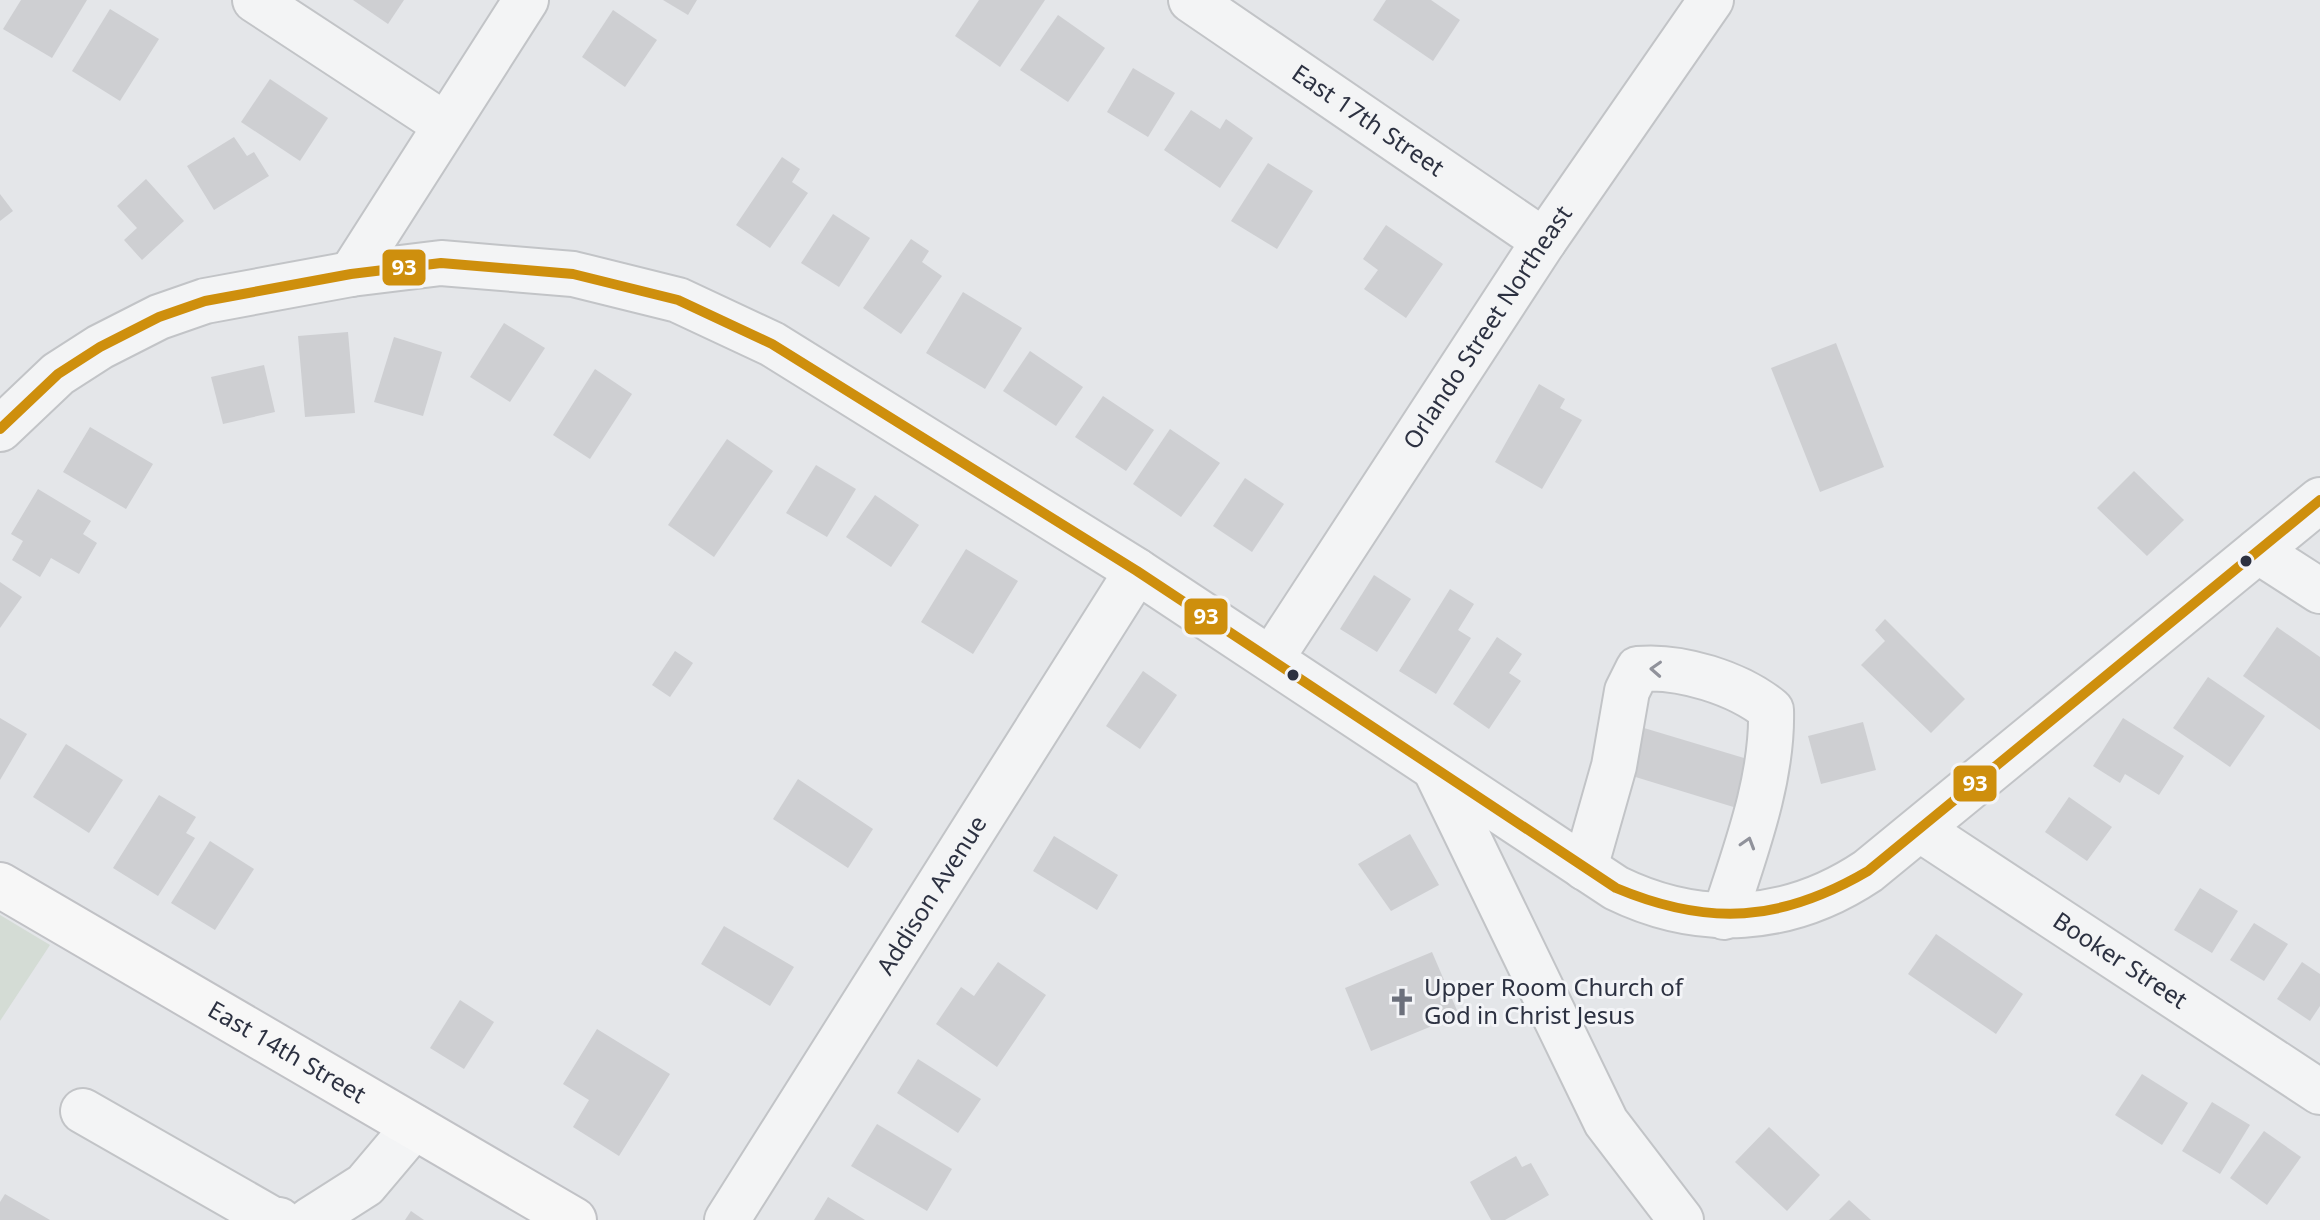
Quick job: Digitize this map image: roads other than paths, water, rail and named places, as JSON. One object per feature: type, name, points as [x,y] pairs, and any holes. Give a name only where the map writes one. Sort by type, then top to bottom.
[{"type":"main road","name":"East 14th Street","points":[[0,885],[574,1220]]},
{"type":"street","points":[[255,0],[444,124]]},
{"type":"street","points":[[351,274],[526,0]]},
{"type":"street","name":"East 17th Street","points":[[1191,0],[1544,241]]},
{"type":"street","name":"Orlando Street Northeast","points":[[1271,659],[1544,241],[1711,0]]},
{"type":"street","points":[[0,429],[58,374],[100,347],[159,317],[205,301],[351,274],[441,263],[573,274],[678,300],[772,344],[1137,571],[1616,888],[1660,907],[1724,917],[1779,911],[1823,897],[1868,871],[2320,500]]},
{"type":"street","points":[[2258,551],[2320,591]]},
{"type":"street","name":"Addison Avenue","points":[[727,1220],[1137,571]]},
{"type":"street","points":[[1585,868],[1614,766],[1627,691],[1638,669],[1657,667],[1710,680],[1756,698],[1771,710],[1772,734],[1751,834],[1724,917]]},
{"type":"street","points":[[1435,769],[1606,1122],[1681,1220]]},
{"type":"street","name":"Booker Street","points":[[1921,830],[2320,1092]]},
{"type":"street","points":[[83,1111],[279,1220]]},
{"type":"street","points":[[310,1220],[365,1185],[414,1127]]},
{"type":"place","name":"Upper Room Church of God in Christ Jesus","points":[[1402,1002]]}]
